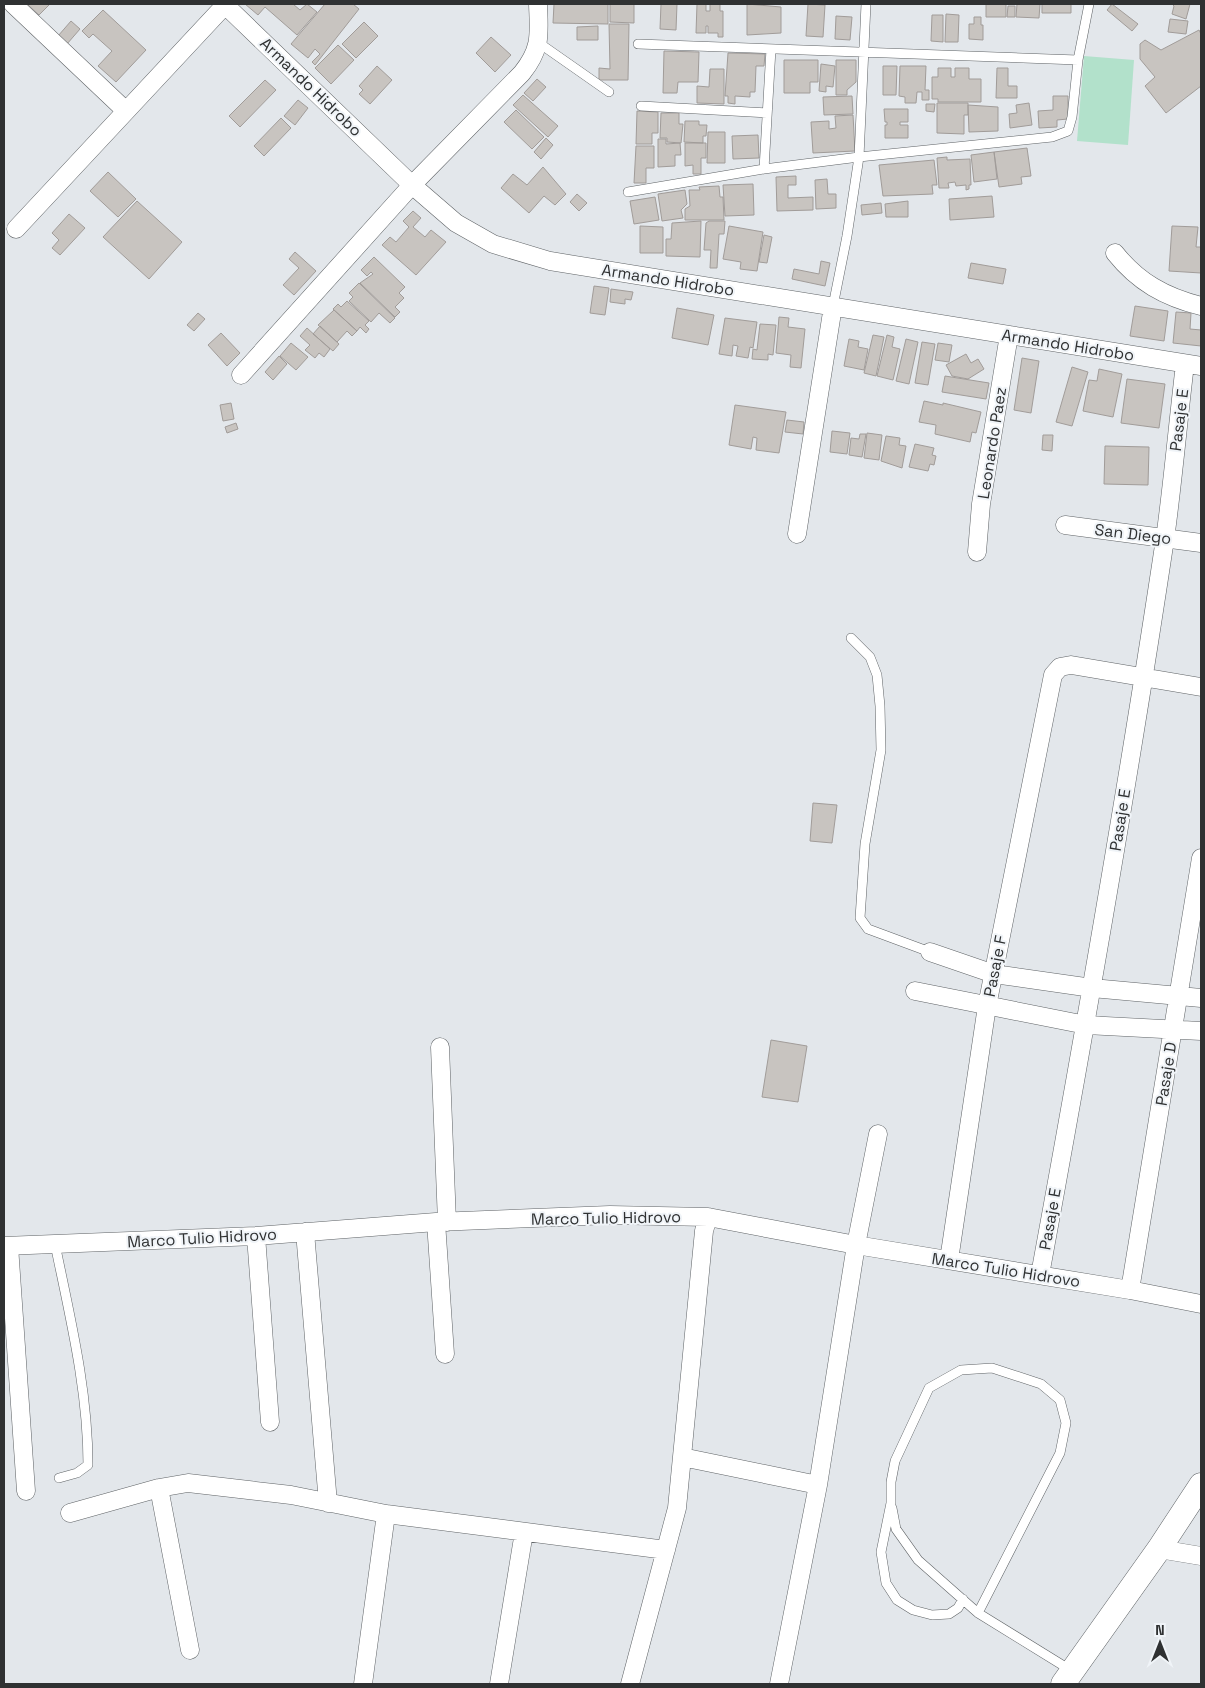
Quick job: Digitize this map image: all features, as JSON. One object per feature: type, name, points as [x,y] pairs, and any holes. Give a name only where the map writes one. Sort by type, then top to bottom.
[{"type":"street","points":[[13,4],[126,111]]},
{"type":"street","points":[[16,229],[225,4]]},
{"type":"street","name":"Armando Hidrobo","points":[[225,4],[412,185],[456,222],[494,244],[550,261],[1193,365]]},
{"type":"street","points":[[241,375],[412,185],[533,60],[539,43],[538,4]]},
{"type":"street","points":[[1114,253],[1140,279],[1159,292],[1201,306]]},
{"type":"street","points":[[797,534],[833,306]]},
{"type":"street","name":"Leonardo Paez","points":[[977,552],[981,504],[1010,335]]},
{"type":"street","name":"Pasaje E","points":[[1040,1275],[1086,1026],[1193,365]]},
{"type":"street","name":"San Diego","points":[[1065,525],[1201,542]]},
{"type":"street","name":"Pasaje F","points":[[949,1260],[987,1006],[1053,675],[1060,667],[1071,665],[1142,677]]},
{"type":"street","points":[[1142,677],[1201,687]]},
{"type":"street","name":"Pasaje D","points":[[1130,1290],[1201,858]]},
{"type":"street","points":[[930,952],[994,974],[1092,988],[1201,998]]},
{"type":"street","points":[[915,990],[1086,1026],[1201,1031]]},
{"type":"street","points":[[440,1047],[441,1222],[445,1354]]},
{"type":"street","points":[[779,1684],[818,1485],[856,1245],[878,1134]]},
{"type":"street","name":"Marco Tulio Hidrovo","points":[[6,1246],[256,1236],[441,1222],[610,1215],[708,1217],[856,1245],[1130,1290],[1201,1304]]},
{"type":"street","points":[[630,1684],[677,1508],[704,1231],[708,1217]]},
{"type":"street","points":[[305,1232],[328,1503]]},
{"type":"street","points":[[256,1236],[270,1422]]},
{"type":"street","points":[[6,1246],[26,1491]]},
{"type":"street","points":[[682,1457],[818,1485]]},
{"type":"street","points":[[70,1513],[159,1488],[188,1484],[215,1485],[386,1514],[666,1550]]},
{"type":"street","points":[[1067,1678],[1159,1549],[1201,1484]]},
{"type":"street","points":[[159,1488],[190,1650]]},
{"type":"street","points":[[363,1684],[386,1514]]},
{"type":"street","points":[[499,1684],[524,1532]]},
{"type":"street","points":[[1159,1549],[1201,1556]]},
{"type":"lane","points":[[833,306],[853,204],[859,157],[866,4]]},
{"type":"lane","points":[[628,192],[764,169],[1052,137],[1068,131],[1072,117],[1078,60],[1089,4]]},
{"type":"lane","points":[[539,43],[609,92]]},
{"type":"lane","points":[[638,44],[1078,60]]},
{"type":"lane","points":[[764,169],[771,49]]},
{"type":"lane","points":[[641,106],[767,113]]},
{"type":"lane","points":[[851,638],[870,657],[877,676],[880,706],[881,750],[865,844],[860,918],[864,925],[875,932],[930,952]]},
{"type":"lane","points":[[55,1244],[74,1338],[88,1443],[88,1465],[77,1473],[59,1478]]},
{"type":"lane","points":[[978,1613],[1060,1453],[1066,1423],[1060,1400],[1041,1384],[992,1368],[961,1370],[929,1388],[895,1461],[891,1482],[891,1503],[896,1529],[918,1560],[978,1613],[1067,1678]]},
{"type":"lane","points":[[891,1503],[881,1552],[886,1583],[897,1600],[913,1610],[932,1615],[949,1614],[958,1608],[963,1599]]},
{"type":"green space","points":[[1084,56],[1134,60],[1128,145],[1077,141]]},
{"type":"building","points":[[27,4],[50,4],[39,15]]},
{"type":"building","points":[[245,4],[293,4],[300,10],[307,4],[317,12],[297,35],[265,7],[258,15]]},
{"type":"building","points":[[325,4],[353,4],[359,9],[315,65],[312,62],[320,54],[315,49],[308,58],[291,44]]},
{"type":"building","points":[[554,4],[608,4],[608,24],[553,23]]},
{"type":"building","points":[[610,4],[634,4],[634,23],[610,22]]},
{"type":"building","points":[[661,4],[677,4],[676,30],[660,29]]},
{"type":"building","points":[[697,4],[706,4],[706,11],[710,11],[710,4],[720,4],[720,11],[723,11],[723,37],[718,37],[718,33],[708,33],[708,26],[706,26],[706,33],[696,33]]},
{"type":"building","points":[[747,4],[781,7],[781,33],[747,35]]},
{"type":"building","points":[[808,4],[825,5],[823,37],[806,36]]},
{"type":"building","points":[[986,4],[1006,4],[1006,17],[986,17]]},
{"type":"building","points":[[1017,4],[1040,4],[1039,18],[1016,17]]},
{"type":"building","points":[[1042,4],[1071,4],[1071,13],[1042,13]]},
{"type":"building","points":[[1112,4],[1138,24],[1132,31],[1107,10]]},
{"type":"building","points":[[1172,4],[1190,4],[1186,19],[1172,14],[1174,6]]},
{"type":"building","points":[[1008,6],[1015,6],[1015,17],[1007,17]]},
{"type":"building","points":[[103,10],[146,50],[116,82],[98,66],[112,51],[93,34],[89,38],[82,31]]},
{"type":"building","points":[[946,14],[959,15],[958,42],[945,42]]},
{"type":"building","points":[[932,15],[943,15],[943,42],[931,41]]},
{"type":"building","points":[[836,16],[852,17],[850,40],[835,39]]},
{"type":"building","points":[[974,17],[981,17],[983,40],[969,39],[969,24],[974,24]]},
{"type":"building","points":[[1170,19],[1188,21],[1186,34],[1168,32]]},
{"type":"building","points":[[71,21],[80,29],[67,44],[58,36]]},
{"type":"building","points":[[364,22],[378,36],[356,58],[342,44]]},
{"type":"building","points":[[609,24],[629,24],[628,80],[599,80],[599,68],[610,69]]},
{"type":"building","points":[[598,26],[598,40],[577,40],[577,27]]},
{"type":"building","points":[[1199,30],[1201,34],[1201,86],[1166,113],[1145,86],[1155,77],[1140,59],[1140,44],[1145,40],[1161,50]]},
{"type":"building","points":[[491,37],[511,55],[495,72],[476,53]]},
{"type":"building","points":[[338,45],[354,60],[331,84],[315,68]]},
{"type":"building","points":[[664,51],[699,52],[698,82],[678,82],[677,93],[663,93]]},
{"type":"building","points":[[728,53],[765,54],[764,66],[756,66],[755,92],[750,92],[750,97],[735,96],[735,104],[728,103],[728,96],[725,96]]},
{"type":"building","points":[[784,60],[818,60],[818,82],[810,82],[810,93],[784,93]]},
{"type":"building","points":[[836,60],[856,60],[856,82],[847,90],[847,95],[836,95]]},
{"type":"building","points":[[821,64],[835,66],[833,87],[826,86],[826,92],[819,91]]},
{"type":"building","points":[[377,66],[392,80],[370,104],[359,94],[363,90],[359,86]]},
{"type":"building","points":[[883,66],[897,66],[896,95],[883,95]]},
{"type":"building","points":[[900,66],[926,66],[925,90],[929,90],[929,100],[922,100],[922,92],[917,92],[916,103],[905,103],[905,97],[899,96]]},
{"type":"building","points":[[938,68],[951,68],[951,77],[955,77],[955,68],[969,68],[969,79],[981,79],[981,102],[938,102],[938,99],[932,99],[932,77],[938,77]]},
{"type":"building","points":[[997,68],[1008,68],[1008,86],[1017,86],[1017,98],[996,98]]},
{"type":"building","points":[[710,69],[724,69],[724,104],[697,103],[697,86],[709,87]]},
{"type":"building","points":[[537,79],[546,87],[533,101],[524,93]]},
{"type":"building","points":[[265,80],[276,90],[240,127],[229,116]]},
{"type":"building","points":[[523,95],[558,126],[548,137],[513,105]]},
{"type":"building","points":[[852,96],[853,114],[824,115],[823,97]]},
{"type":"building","points":[[1053,96],[1068,96],[1068,119],[1057,120],[1057,127],[1039,128],[1038,111],[1053,110]]},
{"type":"building","points":[[298,100],[308,108],[295,125],[284,116]]},
{"type":"building","points":[[937,103],[968,103],[968,115],[964,115],[964,134],[937,133]]},
{"type":"building","points":[[1029,103],[1032,125],[1010,128],[1009,114],[1017,113],[1016,105]]},
{"type":"building","points":[[926,104],[935,104],[934,112],[926,111]]},
{"type":"building","points":[[968,105],[998,107],[998,131],[969,132]]},
{"type":"building","points":[[884,109],[908,109],[908,122],[900,122],[900,125],[908,125],[908,138],[885,138],[885,125],[887,125],[887,122],[885,122]]},
{"type":"building","points":[[516,110],[544,137],[532,149],[504,122]]},
{"type":"building","points":[[637,111],[658,112],[658,133],[652,133],[652,144],[636,144]]},
{"type":"building","points":[[661,113],[679,113],[679,124],[683,124],[681,143],[667,142],[667,138],[660,138]]},
{"type":"building","points":[[853,115],[855,151],[813,153],[811,122],[829,121],[829,129],[836,128],[835,116]]},
{"type":"building","points":[[281,118],[291,128],[264,156],[254,146]]},
{"type":"building","points":[[685,121],[699,121],[699,125],[707,125],[706,136],[703,136],[703,143],[684,142]]},
{"type":"building","points":[[708,132],[725,132],[725,163],[707,163]]},
{"type":"building","points":[[758,135],[759,158],[733,159],[732,136]]},
{"type":"building","points":[[546,138],[553,145],[541,159],[534,152]]},
{"type":"building","points":[[658,139],[666,139],[666,144],[680,143],[681,155],[675,155],[675,166],[658,167]]},
{"type":"building","points":[[685,143],[706,143],[706,158],[701,158],[701,174],[693,174],[693,165],[685,166]]},
{"type":"building","points":[[636,146],[654,146],[654,168],[646,168],[646,183],[634,183]]},
{"type":"building","points":[[1027,148],[1031,176],[1021,177],[1022,184],[999,187],[994,152]]},
{"type":"building","points":[[994,152],[997,179],[974,182],[971,155]]},
{"type":"building","points":[[947,157],[947,160],[970,159],[971,185],[969,185],[969,189],[966,190],[966,185],[956,186],[955,182],[948,183],[949,188],[939,188],[937,158]]},
{"type":"building","points":[[934,160],[937,185],[932,185],[933,194],[883,196],[879,165]]},
{"type":"building","points":[[543,167],[566,194],[555,205],[544,196],[529,213],[501,188],[513,174],[527,185]]},
{"type":"building","points":[[108,172],[136,199],[118,217],[90,191]]},
{"type":"building","points":[[796,176],[796,185],[788,185],[788,198],[813,197],[813,210],[777,211],[776,177]]},
{"type":"building","points":[[827,179],[828,194],[836,194],[836,208],[816,209],[815,180]]},
{"type":"building","points":[[753,184],[754,215],[725,216],[723,185]]},
{"type":"building","points":[[719,186],[720,197],[723,197],[724,220],[685,220],[685,209],[690,206],[689,190],[700,190],[699,187]]},
{"type":"building","points":[[685,190],[687,204],[681,210],[683,218],[662,221],[658,194]]},
{"type":"building","points":[[577,194],[587,203],[579,211],[570,202]]},
{"type":"building","points":[[992,196],[994,217],[950,220],[949,199]]},
{"type":"building","points":[[655,197],[659,220],[634,224],[630,201]]},
{"type":"building","points":[[137,201],[182,242],[149,279],[103,237]]},
{"type":"building","points":[[908,201],[908,217],[886,217],[885,204]]},
{"type":"building","points":[[881,203],[882,213],[862,215],[861,205]]},
{"type":"building","points":[[413,211],[421,218],[413,227],[425,237],[431,230],[446,242],[416,275],[382,245],[390,237],[396,242],[409,227],[403,221]]},
{"type":"building","points":[[69,214],[85,228],[60,255],[52,248],[59,240],[52,233]]},
{"type":"building","points":[[701,221],[700,257],[666,256],[666,239],[671,239],[672,223]]},
{"type":"building","points":[[709,221],[725,221],[724,234],[719,234],[717,268],[710,268],[711,250],[704,250],[706,223]]},
{"type":"building","points":[[640,226],[663,227],[663,253],[640,253]]},
{"type":"building","points":[[729,226],[763,232],[757,271],[740,269],[741,262],[723,259]]},
{"type":"building","points":[[1172,226],[1198,227],[1196,247],[1201,247],[1201,273],[1169,271]]},
{"type":"building","points":[[764,235],[772,237],[767,263],[759,262]]},
{"type":"building","points":[[295,252],[316,271],[294,295],[283,285],[299,268],[289,259]]},
{"type":"building","points":[[374,257],[405,287],[399,293],[404,298],[395,307],[400,312],[395,317],[360,283],[373,274],[371,272],[367,276],[361,270]]},
{"type":"building","points":[[821,261],[830,263],[825,286],[792,279],[794,269],[819,274]]},
{"type":"building","points":[[971,263],[1006,269],[1003,284],[968,278]]},
{"type":"building","points":[[359,283],[395,318],[390,323],[379,313],[371,322],[349,301],[353,297],[349,293]]},
{"type":"building","points":[[594,286],[609,288],[605,315],[590,313]]},
{"type":"building","points":[[611,289],[633,292],[631,300],[625,299],[625,304],[610,302]]},
{"type":"building","points":[[347,301],[369,321],[365,325],[369,329],[366,333],[360,327],[357,331],[333,309],[338,304],[341,307]]},
{"type":"building","points":[[1135,306],[1168,311],[1164,341],[1130,336]]},
{"type":"building","points":[[677,308],[714,315],[708,345],[672,338]]},
{"type":"building","points":[[334,310],[357,331],[352,336],[347,331],[337,342],[318,325]]},
{"type":"building","points":[[1176,312],[1191,313],[1190,329],[1201,330],[1201,346],[1173,343]]},
{"type":"building","points":[[198,313],[205,319],[194,331],[187,325]]},
{"type":"building","points":[[779,317],[789,318],[788,327],[805,329],[801,368],[790,367],[791,355],[776,353]]},
{"type":"building","points":[[725,318],[757,322],[753,348],[750,347],[748,358],[736,356],[738,346],[733,345],[732,356],[719,354]]},
{"type":"building","points":[[760,324],[776,325],[773,355],[768,354],[768,360],[752,359],[753,349],[757,350]]},
{"type":"building","points":[[320,326],[339,344],[333,351],[313,334]]},
{"type":"building","points":[[307,328],[330,349],[324,357],[319,353],[315,358],[305,350],[310,345],[300,336]]},
{"type":"building","points":[[221,333],[240,353],[227,366],[208,345]]},
{"type":"building","points":[[873,335],[884,337],[876,376],[864,373]]},
{"type":"building","points":[[887,335],[894,337],[892,347],[900,349],[893,380],[877,376]]},
{"type":"building","points":[[849,339],[859,341],[858,347],[868,349],[864,370],[844,366]]},
{"type":"building","points":[[906,339],[918,342],[909,384],[896,381]]},
{"type":"building","points":[[922,342],[935,344],[928,385],[915,383]]},
{"type":"building","points":[[291,343],[308,357],[296,370],[280,356]]},
{"type":"building","points":[[938,343],[952,345],[949,362],[935,360]]},
{"type":"building","points":[[966,354],[971,363],[978,359],[984,369],[968,379],[952,376],[946,365]]},
{"type":"building","points":[[279,356],[287,364],[273,380],[265,372]]},
{"type":"building","points":[[1022,358],[1039,361],[1031,413],[1014,410]]},
{"type":"building","points":[[1072,367],[1088,372],[1072,426],[1056,422]]},
{"type":"building","points":[[1099,369],[1122,374],[1113,417],[1083,411],[1089,380],[1097,381]]},
{"type":"building","points":[[945,376],[989,383],[986,399],[942,392]]},
{"type":"building","points":[[1127,379],[1165,384],[1159,428],[1121,423]]},
{"type":"building","points":[[924,401],[943,405],[943,403],[981,412],[976,433],[972,432],[970,442],[935,434],[936,425],[919,422]]},
{"type":"building","points":[[231,403],[234,419],[223,421],[220,405]]},
{"type":"building","points":[[735,405],[786,412],[779,453],[756,450],[757,438],[753,437],[751,449],[729,445]]},
{"type":"building","points":[[787,420],[804,422],[803,434],[785,432]]},
{"type":"building","points":[[236,423],[238,429],[227,433],[225,427]]},
{"type":"building","points":[[832,431],[850,433],[847,454],[830,452]]},
{"type":"building","points":[[867,433],[882,435],[879,460],[864,458]]},
{"type":"building","points":[[860,434],[866,434],[862,457],[849,455],[851,438],[859,439]]},
{"type":"building","points":[[1043,435],[1053,435],[1052,451],[1042,450]]},
{"type":"building","points":[[886,436],[900,438],[899,445],[906,446],[902,468],[881,461]]},
{"type":"building","points":[[915,444],[934,448],[932,455],[936,456],[934,465],[930,464],[928,471],[909,467]]},
{"type":"building","points":[[1105,446],[1149,447],[1148,485],[1104,484]]},
{"type":"building","points":[[813,803],[837,805],[832,843],[810,841]]},
{"type":"building","points":[[771,1040],[807,1046],[798,1102],[762,1097]]}]
